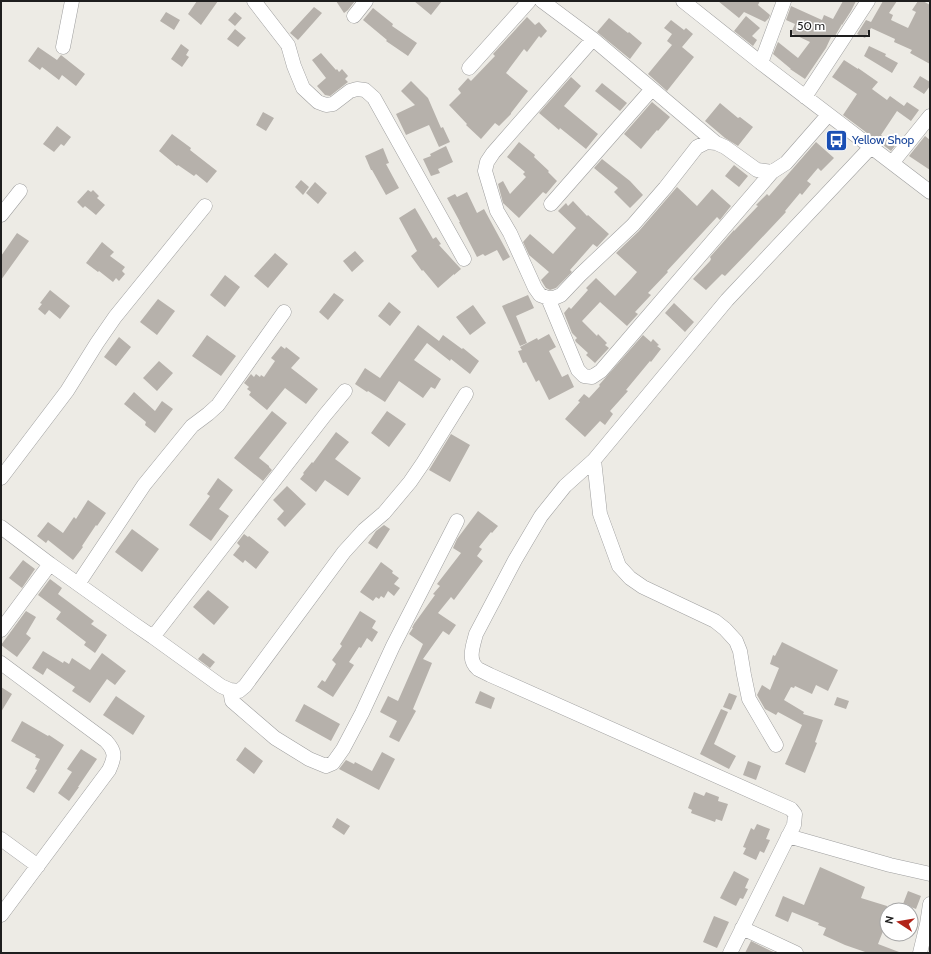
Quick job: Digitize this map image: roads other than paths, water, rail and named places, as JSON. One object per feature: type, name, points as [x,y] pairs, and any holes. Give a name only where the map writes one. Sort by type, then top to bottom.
[{"type":"street","points":[[63,47],[72,1]]},
{"type":"street","points":[[254,1],[288,45],[294,66],[303,88],[318,102],[326,105],[333,104],[350,91],[357,89],[365,90],[374,98],[464,259]]},
{"type":"street","points":[[354,16],[366,1]]},
{"type":"street","points":[[470,68],[529,1]]},
{"type":"street","points":[[542,1],[593,39],[716,143],[725,147],[757,170],[772,172]]},
{"type":"street","points":[[684,1],[761,63],[930,192]]},
{"type":"street","points":[[761,63],[784,1]]},
{"type":"street","points":[[805,97],[868,1]]},
{"type":"street","points":[[593,39],[486,162],[485,172],[497,211],[510,233],[535,288],[540,294],[548,298],[554,298],[561,295],[580,275],[634,225],[697,147],[707,142],[716,143]]},
{"type":"street","points":[[551,204],[652,89]]},
{"type":"street","points":[[548,298],[578,370],[584,376],[592,377],[601,371],[772,172],[786,163],[828,115]]},
{"type":"street","points":[[892,164],[930,116]]},
{"type":"street","points":[[730,953],[794,825],[795,814],[791,809],[490,675],[478,668],[471,659],[472,647],[476,634],[515,560],[541,516],[565,486],[594,460],[728,300],[871,147]]},
{"type":"street","points":[[1,215],[20,191]]},
{"type":"street","points":[[1,478],[67,391],[115,317],[205,206]]},
{"type":"street","points":[[78,584],[144,485],[192,426],[218,404],[284,312]]},
{"type":"street","points":[[153,637],[324,415],[345,391]]},
{"type":"street","points":[[1,527],[50,564],[221,686],[230,690],[239,691],[245,686],[344,552],[364,530],[384,513],[410,482],[466,394]]},
{"type":"street","points":[[594,460],[600,514],[619,566],[630,578],[643,587],[715,621],[736,641],[740,651],[749,699],[776,745]]},
{"type":"street","points":[[230,690],[232,701],[275,738],[309,759],[326,766],[333,763],[344,750],[393,646],[457,521]]},
{"type":"street","points":[[1,630],[50,564]]},
{"type":"street","points":[[1,663],[106,741],[112,749],[114,758],[109,770],[1,915]]},
{"type":"street","points":[[788,836],[890,865],[930,874]]},
{"type":"street","points":[[1,839],[38,866]]},
{"type":"street","points":[[920,953],[930,904]]},
{"type":"street","points":[[742,928],[796,953]]},
{"type":"place","name":"Yellow Shop","points":[[836,140]]}]
